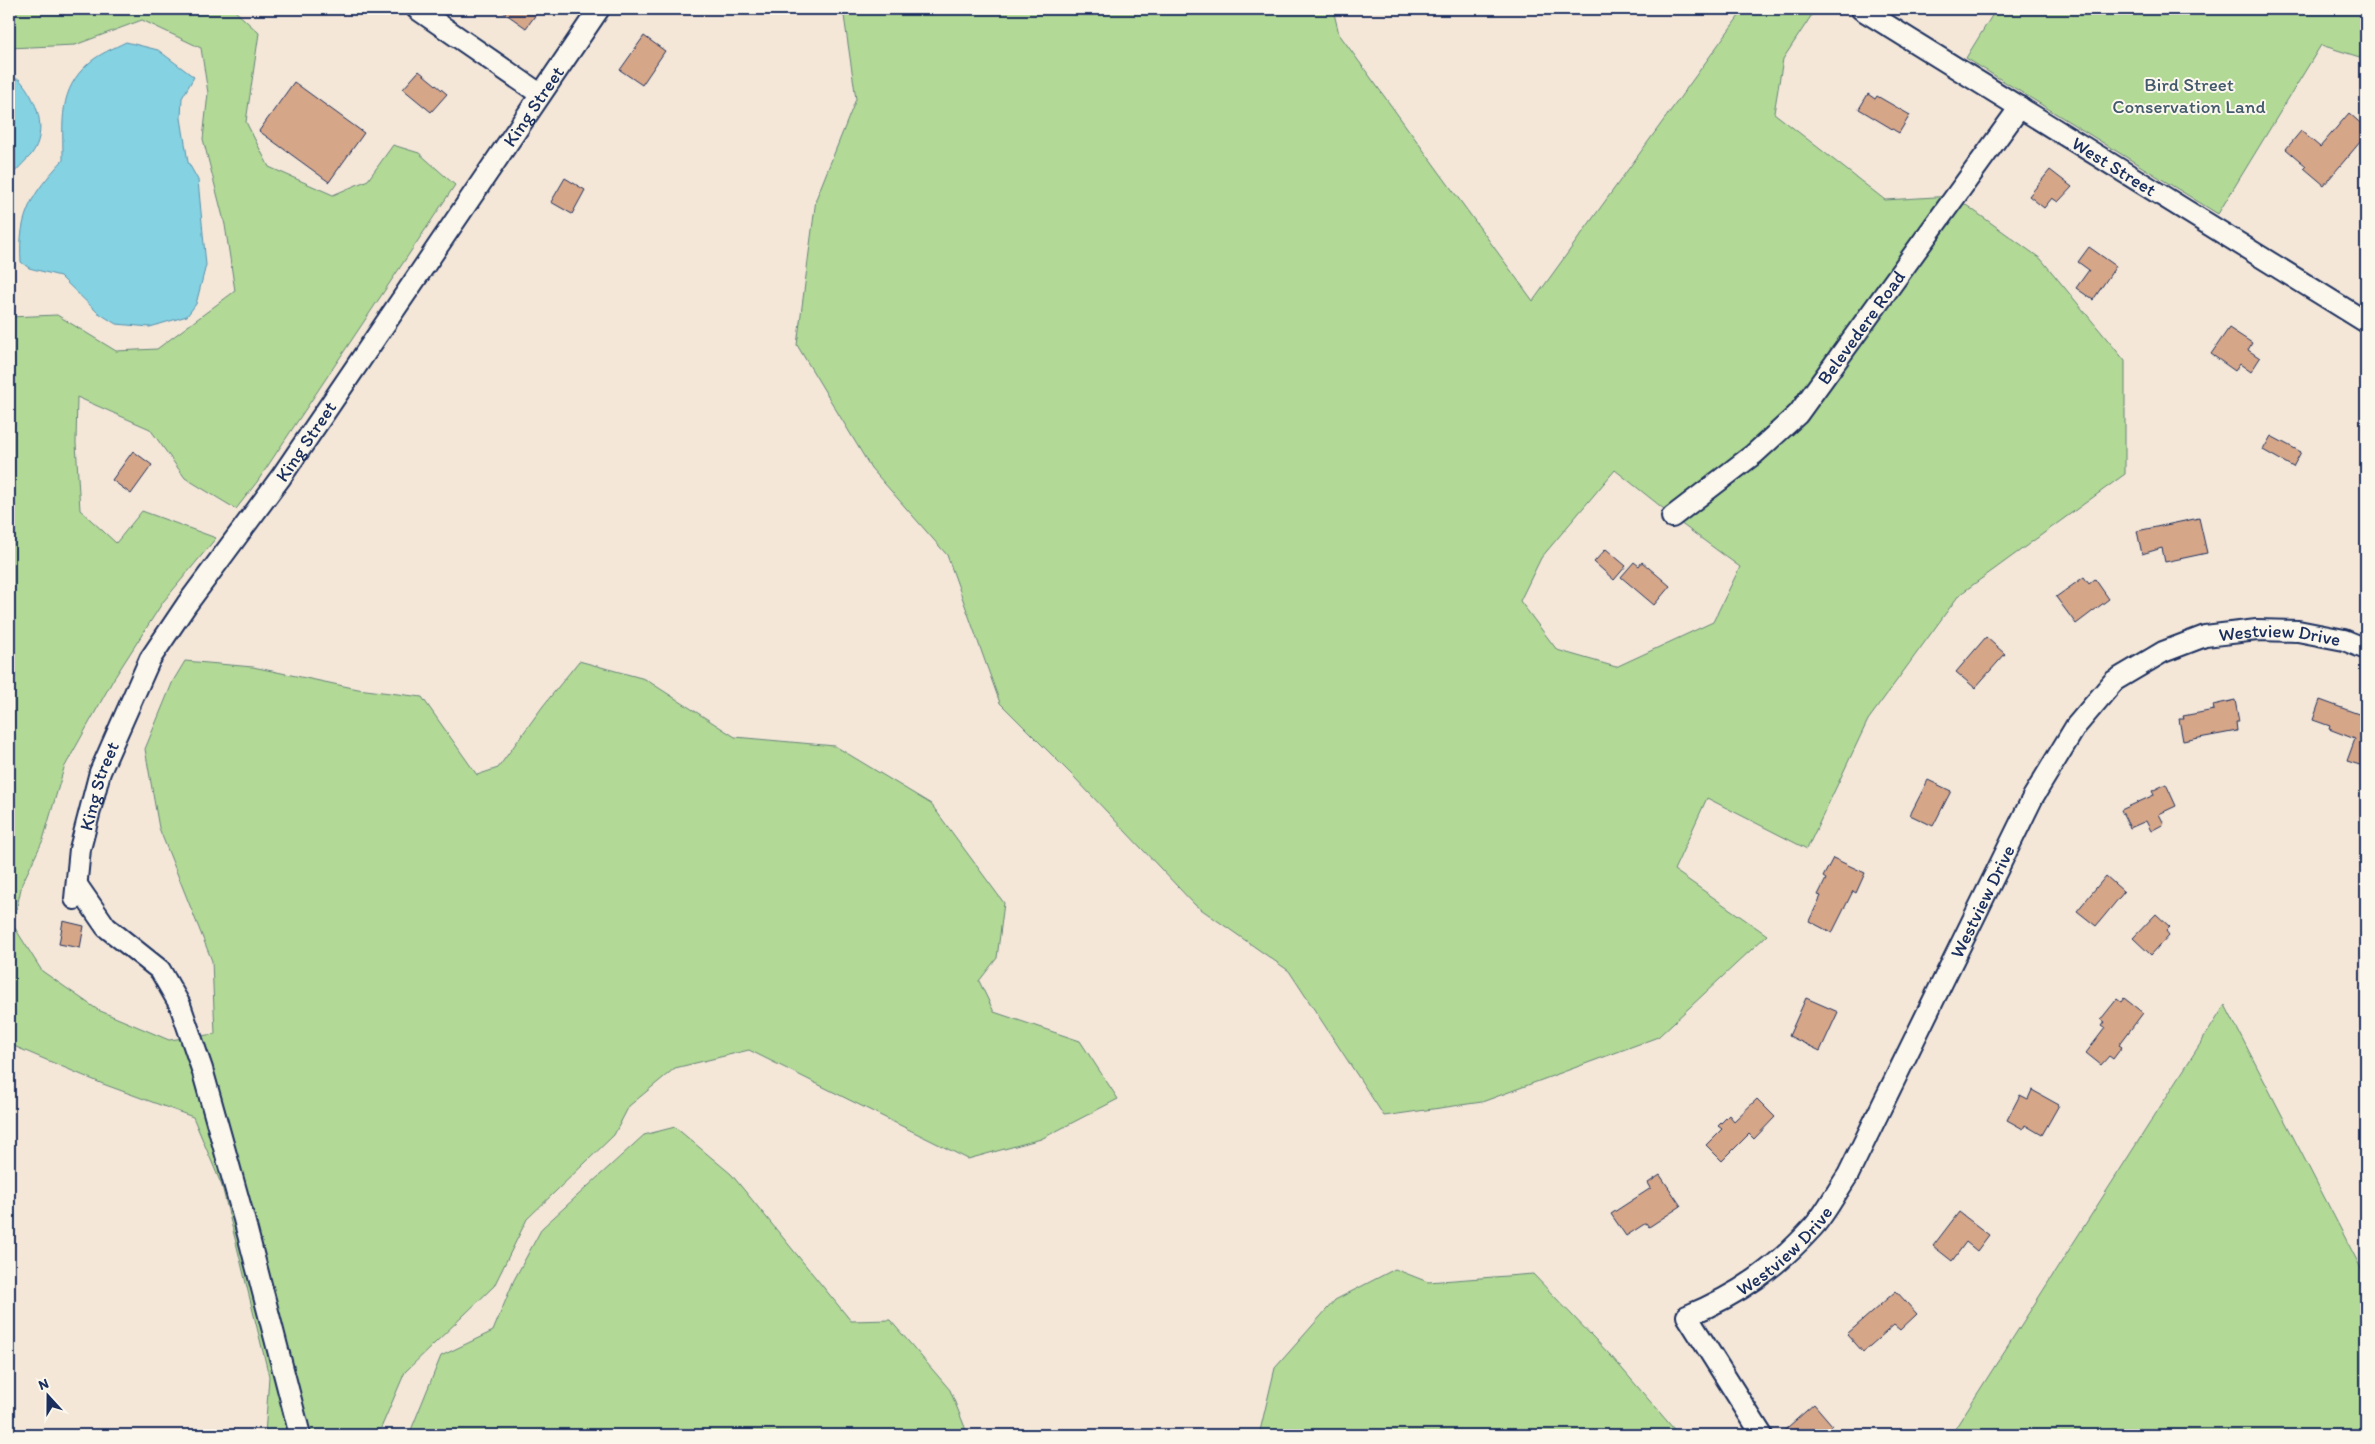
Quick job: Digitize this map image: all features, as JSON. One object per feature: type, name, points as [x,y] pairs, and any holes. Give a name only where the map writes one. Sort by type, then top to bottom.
[{"type":"street","points":[[417,9],[540,94]]},
{"type":"street","name":"King Street","points":[[300,1435],[223,1144],[202,1069],[180,1005],[160,970],[106,927],[76,892],[80,848],[100,772],[150,659],[187,604],[281,477],[599,9]]},
{"type":"street","name":"West Street","points":[[1861,9],[2366,322]]},
{"type":"street","name":"Belevedere Road","points":[[1672,517],[1754,454],[1798,414],[2020,107]]},
{"type":"street","name":"Westview Drive","points":[[1762,1435],[1687,1316],[1722,1301],[1754,1282],[1815,1225],[1852,1168],[2033,797],[2076,726],[2114,681],[2163,652],[2205,636],[2257,630],[2298,631],[2344,640],[2366,649]]},
{"type":"green space","points":[[9,9],[233,9],[259,33],[246,122],[269,167],[333,195],[368,180],[393,145],[419,153],[455,185],[257,482],[236,509],[185,478],[150,429],[77,397],[76,443],[80,510],[116,543],[142,511],[216,538],[163,602],[113,680],[64,768],[43,840],[22,884],[13,925],[42,971],[98,1010],[169,1040],[215,1034],[212,961],[159,828],[145,749],[173,681],[185,661],[253,667],[358,689],[422,697],[477,775],[498,768],[543,706],[579,661],[645,679],[735,737],[835,746],[931,804],[1004,903],[997,958],[979,981],[994,1012],[1080,1041],[1118,1099],[1041,1139],[968,1159],[749,1050],[675,1068],[629,1106],[614,1135],[527,1219],[494,1286],[405,1372],[378,1435],[265,1435],[269,1376],[222,1186],[193,1117],[103,1084],[16,1047],[9,1041],[9,317],[57,315],[116,351],[157,349],[235,291],[225,225],[203,139],[208,93],[201,48],[142,20],[75,45],[9,48]]},
{"type":"green space","points":[[843,9],[1333,9],[1339,34],[1533,301],[1744,9],[1815,10],[1783,59],[1774,113],[1885,200],[1952,196],[1797,412],[1669,513],[1615,470],[1541,558],[1520,601],[1557,650],[1616,667],[1713,622],[1740,567],[1672,517],[1798,414],[1955,197],[2041,259],[2125,361],[2125,474],[1959,595],[1868,720],[1807,849],[1707,798],[1674,870],[1767,935],[1658,1037],[1482,1102],[1384,1116],[1289,971],[1195,905],[1074,777],[1000,703],[947,555],[871,468],[797,345],[816,199],[856,99]]},
{"type":"green space","name":"Bird Street Conservation Land","points":[[1996,9],[2366,9],[2366,59],[2321,45],[2218,214],[1966,58]]},
{"type":"green space","points":[[2225,1005],[2366,1278],[2366,1435],[1951,1435]]},
{"type":"green space","points":[[675,1127],[731,1174],[851,1321],[890,1320],[950,1390],[968,1435],[409,1435],[441,1356],[493,1331],[514,1280],[542,1228],[644,1135]]},
{"type":"green space","points":[[1395,1269],[1428,1282],[1533,1274],[1612,1357],[1679,1435],[1259,1435],[1275,1368],[1335,1300]]},
{"type":"water","points":[[126,42],[158,50],[194,77],[182,98],[181,118],[188,162],[198,180],[206,265],[196,304],[187,316],[150,327],[116,324],[97,312],[60,276],[29,268],[21,262],[22,231],[29,206],[43,184],[63,160],[64,107],[72,84],[89,63],[107,51]]},
{"type":"water","points":[[9,79],[19,79],[31,96],[39,116],[40,126],[36,146],[31,155],[9,178]]},
{"type":"building","points":[[499,9],[540,9],[526,28]]},
{"type":"building","points":[[644,36],[665,51],[642,85],[620,70]]},
{"type":"building","points":[[419,71],[447,94],[431,112],[403,89]]},
{"type":"building","points":[[294,82],[364,133],[329,182],[259,131]]},
{"type":"building","points":[[1868,94],[1875,99],[1877,96],[1910,115],[1899,133],[1859,109]]},
{"type":"building","points":[[2349,113],[2366,128],[2366,135],[2324,185],[2286,149],[2301,131],[2320,147]]},
{"type":"building","points":[[2050,170],[2072,187],[2058,202],[2052,198],[2044,208],[2029,196]]},
{"type":"building","points":[[565,178],[585,190],[572,214],[551,202]]},
{"type":"building","points":[[2089,247],[2116,266],[2093,300],[2076,288],[2089,270],[2078,262]]},
{"type":"building","points":[[2229,328],[2252,343],[2248,350],[2260,358],[2251,372],[2240,364],[2235,371],[2211,354]]},
{"type":"building","points":[[2271,436],[2301,452],[2293,467],[2263,450]]},
{"type":"building","points":[[133,451],[152,465],[131,494],[112,480]]},
{"type":"building","points":[[2199,518],[2207,553],[2165,562],[2162,548],[2142,554],[2137,531]]},
{"type":"building","points":[[1606,549],[1626,566],[1614,580],[1594,562]]},
{"type":"building","points":[[1634,562],[1639,566],[1642,562],[1670,586],[1654,605],[1621,577]]},
{"type":"building","points":[[2084,577],[2089,584],[2095,579],[2109,599],[2076,624],[2056,597]]},
{"type":"building","points":[[1986,637],[2005,654],[1975,688],[1956,672]]},
{"type":"building","points":[[2235,700],[2239,722],[2236,722],[2237,731],[2183,741],[2179,719],[2184,719],[2183,716],[2214,710],[2213,705]]},
{"type":"building","points":[[2320,700],[2364,716],[2366,715],[2366,757],[2363,766],[2347,761],[2355,739],[2329,729],[2330,726],[2313,720]]},
{"type":"building","points":[[1928,780],[1951,791],[1933,826],[1910,815]]},
{"type":"building","points":[[2166,784],[2176,806],[2159,814],[2164,824],[2151,831],[2146,821],[2130,828],[2121,810],[2154,795],[2152,791]]},
{"type":"building","points":[[1833,858],[1865,873],[1856,893],[1853,891],[1832,933],[1809,921],[1821,896],[1818,895],[1826,879],[1823,877]]},
{"type":"building","points":[[2106,876],[2124,892],[2096,926],[2077,911]]},
{"type":"building","points":[[2156,914],[2170,927],[2166,931],[2169,935],[2151,955],[2133,938]]},
{"type":"building","points":[[63,921],[84,926],[80,948],[59,944]]},
{"type":"building","points":[[1806,998],[1838,1012],[1820,1051],[1789,1036]]},
{"type":"building","points":[[2124,998],[2143,1013],[2119,1045],[2122,1047],[2113,1059],[2109,1056],[2101,1065],[2086,1053],[2105,1028],[2102,1026],[2105,1022],[2101,1019],[2117,999],[2121,1002]]},
{"type":"building","points":[[2032,1090],[2059,1105],[2042,1135],[2025,1125],[2023,1129],[2007,1120],[2020,1095],[2028,1099]]},
{"type":"building","points":[[1757,1099],[1775,1117],[1754,1139],[1749,1134],[1722,1161],[1706,1145],[1722,1129],[1718,1126],[1729,1115],[1734,1121]]},
{"type":"building","points":[[1660,1175],[1681,1206],[1649,1227],[1646,1223],[1626,1236],[1611,1214],[1651,1188],[1648,1183]]},
{"type":"building","points":[[1959,1212],[1989,1235],[1977,1251],[1966,1242],[1952,1261],[1933,1246]]},
{"type":"building","points":[[1896,1291],[1917,1314],[1900,1330],[1894,1325],[1863,1352],[1847,1334]]},
{"type":"building","points":[[1814,1404],[1832,1425],[1820,1435],[1779,1435]]}]
